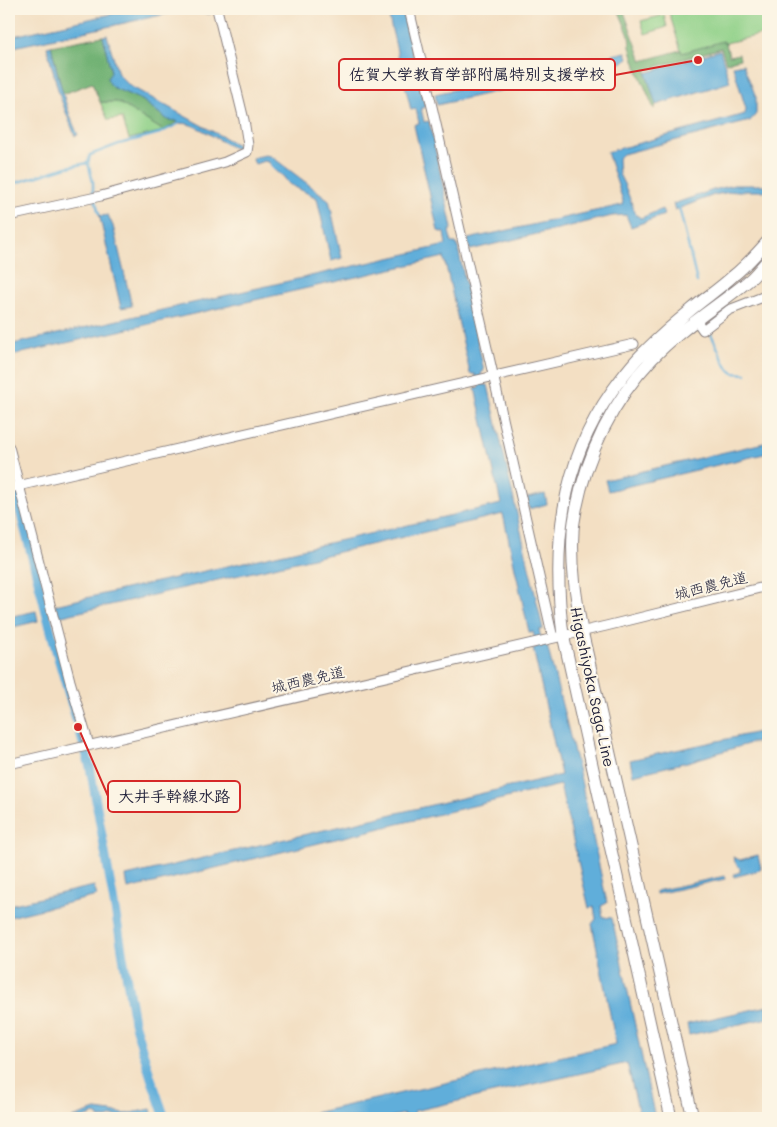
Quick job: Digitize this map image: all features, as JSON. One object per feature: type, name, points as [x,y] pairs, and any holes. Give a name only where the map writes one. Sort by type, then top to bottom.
[{"type":"main road","name":"Higashiyoka Saga Line","points":[[671,1118],[553,637],[559,603],[560,530],[574,465],[586,434],[602,405],[624,374],[644,351],[734,276],[768,241]]},
{"type":"main road","name":"Higashiyoka Saga Line","points":[[693,1118],[582,631],[573,574],[573,531],[586,470],[598,439],[612,411],[631,384],[653,358],[696,320],[748,281],[768,260]]},
{"type":"street","points":[[9,216],[95,197],[225,162],[247,152],[248,145],[244,120],[217,9]]},
{"type":"street","points":[[409,9],[484,379],[553,637]]},
{"type":"street","points":[[696,320],[703,330],[729,310],[768,295]]},
{"type":"street","points":[[9,488],[634,344]]},
{"type":"street","points":[[9,447],[70,681],[89,745]]},
{"type":"street","name":"城西農免道","points":[[9,764],[768,586]]},
{"type":"green space","points":[[618,9],[623,9],[642,61],[681,50],[682,53],[723,41],[726,43],[729,56],[739,54],[740,59],[726,63],[721,48],[646,70],[656,105],[654,109],[637,69],[630,47],[629,36]]},
{"type":"green space","points":[[668,9],[768,9],[768,33],[726,43],[723,41],[682,54]]},
{"type":"green space","points":[[664,15],[667,27],[645,34],[641,21]]},
{"type":"green space","points":[[103,36],[111,72],[112,87],[142,100],[168,120],[178,121],[164,131],[118,102],[100,102],[92,83],[63,94],[51,46]]},
{"type":"green space","points":[[100,102],[118,102],[164,131],[129,139],[122,118],[108,120]]},
{"type":"water","points":[[134,9],[210,9],[210,14],[180,11],[9,48],[9,37]]},
{"type":"water","points":[[387,9],[402,9],[425,107],[421,108],[424,122],[429,121],[452,228],[449,232],[452,243],[456,243],[458,248],[484,371],[481,373],[484,385],[488,385],[543,629],[539,630],[543,645],[547,645],[581,780],[607,903],[601,906],[603,917],[612,918],[655,1118],[640,1118],[627,1063],[414,1111],[415,1118],[405,1118],[404,1114],[386,1118],[292,1118],[616,1044],[592,924],[596,919],[594,907],[589,908],[560,785],[128,889],[126,876],[561,775],[533,648],[537,647],[533,632],[529,632],[503,514],[58,617],[55,605],[501,504],[475,388],[479,387],[475,374],[470,374],[444,257],[9,356],[9,345],[446,245],[444,233],[438,231],[414,125],[419,123],[416,109],[411,110]]},
{"type":"water","points":[[107,35],[118,74],[130,86],[241,147],[237,149],[230,146],[191,125],[178,124],[177,121],[168,120],[142,100],[112,87],[107,79],[111,72],[103,36]]},
{"type":"water","points":[[51,46],[59,80],[78,135],[75,136],[59,94],[47,47]]},
{"type":"water","points":[[720,50],[730,82],[656,105],[646,73]]},
{"type":"water","points":[[626,52],[628,58],[621,63],[437,105],[435,94]]},
{"type":"water","points":[[743,64],[756,97],[756,114],[750,121],[623,154],[618,159],[619,174],[636,215],[641,218],[662,209],[664,215],[631,227],[626,215],[612,216],[470,250],[468,239],[622,205],[623,201],[607,152],[745,114],[746,109],[733,66]]},
{"type":"water","points":[[265,155],[271,156],[329,200],[342,258],[331,261],[317,198],[289,184],[283,176],[273,169],[269,162],[264,161],[255,164],[252,158]]},
{"type":"water","points":[[734,185],[768,185],[768,191],[735,191],[714,195],[675,210],[673,204]]},
{"type":"water","points":[[99,214],[102,216],[108,215],[113,226],[132,306],[121,308]]},
{"type":"water","points":[[768,442],[768,453],[608,491],[605,480]]},
{"type":"water","points":[[545,494],[547,504],[529,509],[527,498]]},
{"type":"water","points":[[36,611],[38,621],[9,628],[9,617]]},
{"type":"water","points":[[768,730],[768,742],[751,743],[691,761],[633,775],[630,760]]},
{"type":"water","points":[[758,855],[760,870],[734,877],[734,874],[740,872],[740,868],[733,857],[740,860]]},
{"type":"water","points":[[725,876],[725,879],[656,894],[656,891]]},
{"type":"water","points":[[94,886],[97,896],[9,917],[9,905]]},
{"type":"water","points":[[768,1006],[768,1018],[689,1035],[687,1024]]},
{"type":"water","points":[[151,1109],[152,1113],[126,1118],[113,1116],[98,1118],[99,1116],[95,1114],[84,1118],[72,1118],[96,1110],[126,1114]]},
{"type":"waterway","points":[[9,185],[67,167],[88,163],[90,155],[119,144],[160,133],[178,124]]},
{"type":"waterway","points":[[88,163],[99,214]]},
{"type":"waterway","points":[[679,207],[697,282]]},
{"type":"waterway","points":[[711,334],[727,368],[734,373],[746,374]]},
{"type":"waterway","points":[[9,468],[56,651],[90,767],[134,1022],[165,1118]]},
{"type":"place","name":"佐賀大学教育学部附属特別支援学校","points":[[698,60]]},
{"type":"place","name":"大井手幹線水路","points":[[78,727]]}]
